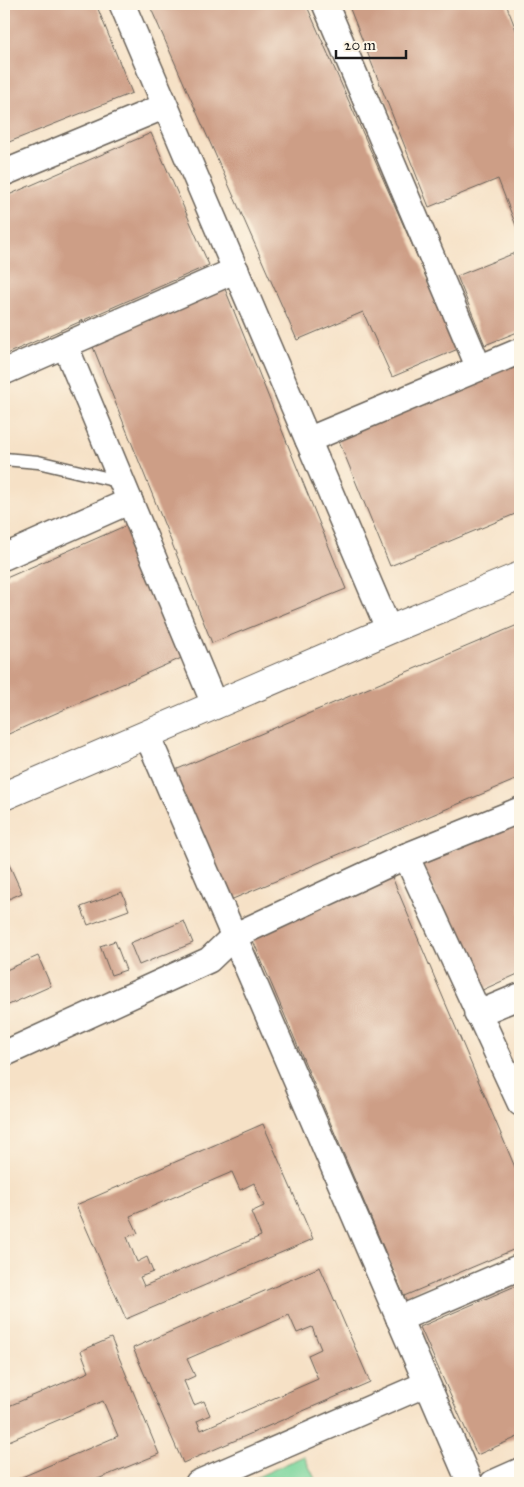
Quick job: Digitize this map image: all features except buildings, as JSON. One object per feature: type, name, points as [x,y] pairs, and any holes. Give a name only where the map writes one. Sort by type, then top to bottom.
[{"type":"street","points":[[122,4],[389,630]]},
{"type":"street","points":[[325,4],[478,368]]},
{"type":"street","points":[[4,174],[165,106]]},
{"type":"street","points":[[4,372],[236,270]]},
{"type":"street","points":[[65,346],[215,706]]},
{"type":"street","points":[[308,440],[520,351]]},
{"type":"street","points":[[4,557],[126,492]]},
{"type":"street","points":[[4,796],[389,630],[520,576]]},
{"type":"street","points":[[147,735],[470,1483]]},
{"type":"street","points":[[4,1054],[209,960],[234,936],[406,856],[520,810]]},
{"type":"street","points":[[406,856],[477,1014],[520,1103]]},
{"type":"street","points":[[477,1014],[520,996]]},
{"type":"street","points":[[400,1319],[520,1266]]},
{"type":"street","points":[[198,1483],[426,1384]]},
{"type":"street","points":[[493,1483],[520,1471]]},
{"type":"lane","points":[[4,459],[38,462],[126,492]]},
{"type":"green space","points":[[304,1456],[317,1483],[244,1483]]}]
